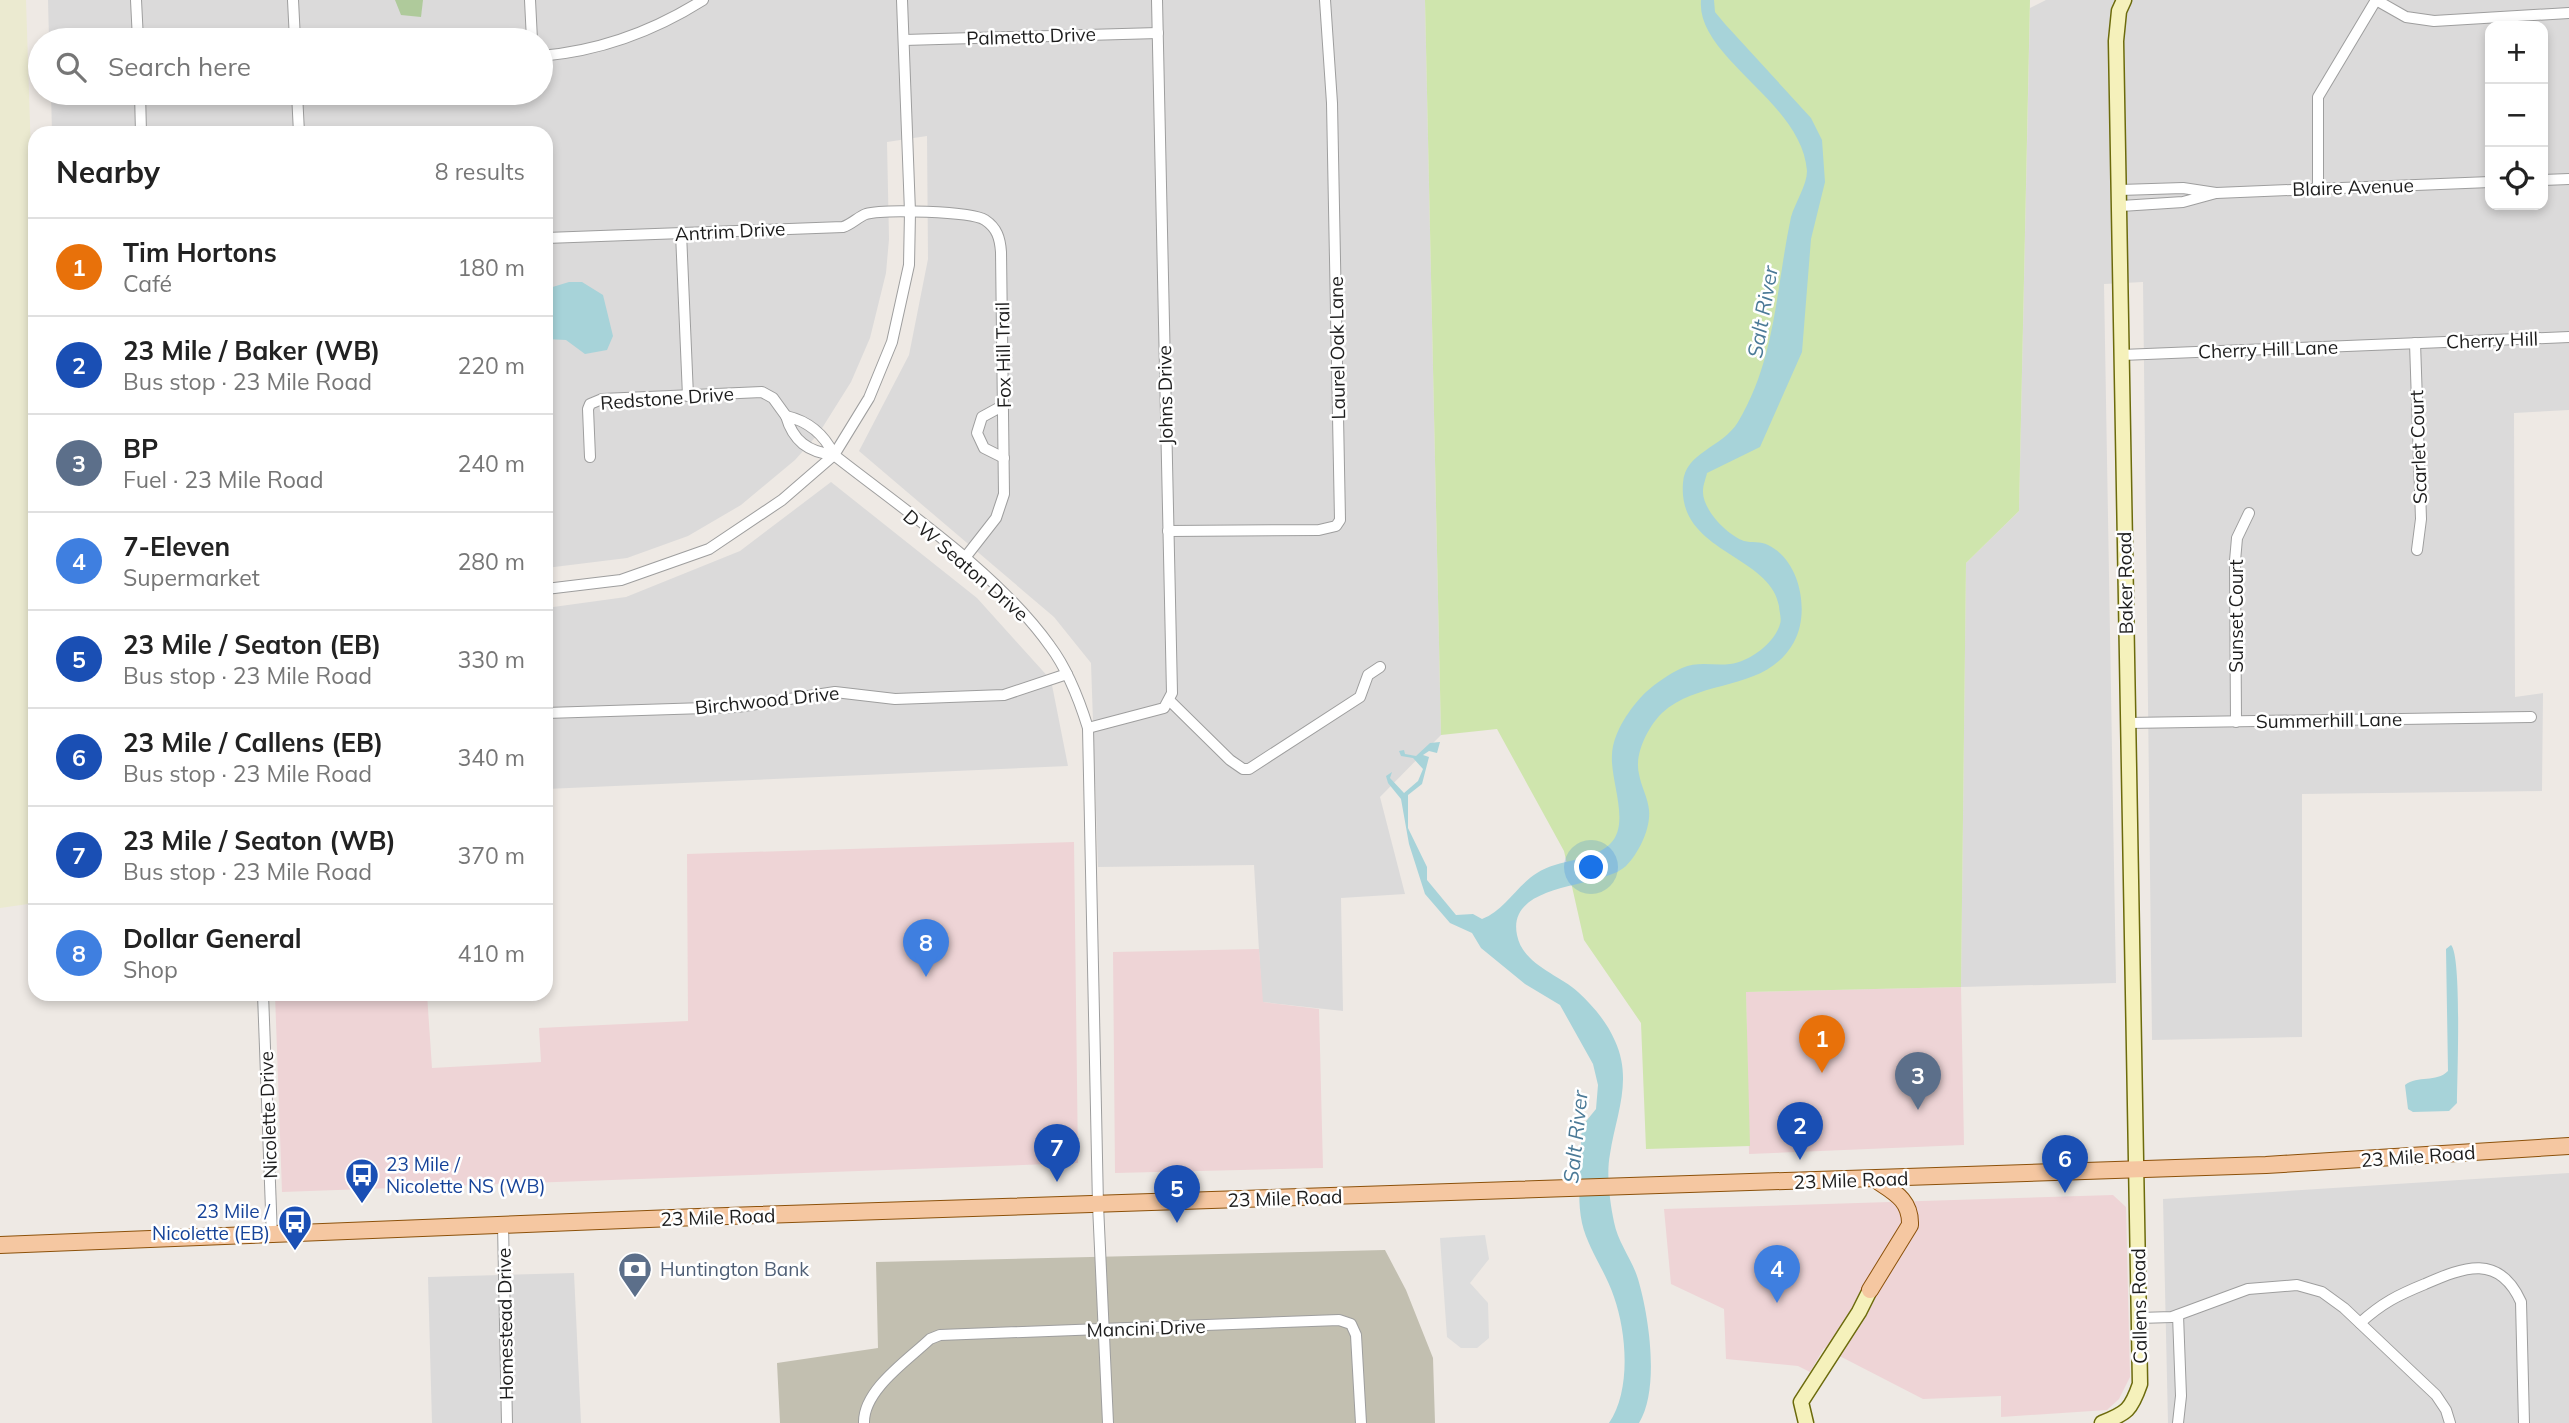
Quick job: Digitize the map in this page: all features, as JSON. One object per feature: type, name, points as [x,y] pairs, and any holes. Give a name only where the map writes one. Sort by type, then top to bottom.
[{"type":"main road","name":"23 Mile Road","points":[[0,1245],[272,1237],[503,1225],[1876,1180],[2354,1161],[2569,1146]]},
{"type":"main road","points":[[1870,1290],[1909,1230],[1910,1218],[1904,1200],[1876,1180]]},
{"type":"street","points":[[136,0],[137,28]]},
{"type":"street","points":[[293,0],[294,28]]},
{"type":"street","points":[[530,0],[531,28]]},
{"type":"street","points":[[553,54],[615,42],[704,0]]},
{"type":"street","points":[[553,588],[621,580],[709,549],[782,500],[834,454],[874,388],[892,342],[905,291],[911,212],[902,0]]},
{"type":"street","name":"Johns Drive","points":[[1157,0],[1170,701]]},
{"type":"street","name":"Laurel Oak Lane","points":[[1168,531],[1319,530],[1336,526],[1340,520],[1332,103],[1325,0]]},
{"type":"street","name":"Baker Road","points":[[2124,0],[2119,11],[2116,41],[2127,723],[2138,1168]]},
{"type":"street","points":[[2318,189],[2318,97],[2376,0],[2406,17],[2434,21],[2569,13]]},
{"type":"street","name":"Palmetto Drive","points":[[904,40],[1158,33]]},
{"type":"street","points":[[140,105],[141,126]]},
{"type":"street","points":[[298,105],[299,126]]},
{"type":"street","points":[[2548,180],[2569,179]]},
{"type":"street","name":"Blaire Avenue","points":[[2120,190],[2183,188],[2216,192],[2485,182]]},
{"type":"street","name":"Blaire Avenue","points":[[2120,206],[2183,202],[2216,192]]},
{"type":"street","name":"Antrim Drive","points":[[553,238],[842,227],[851,225],[864,215],[911,212]]},
{"type":"street","name":"Fox Hill Trail","points":[[911,212],[977,216],[992,225],[999,235],[1003,505],[991,527],[964,559]]},
{"type":"street","points":[[681,233],[688,396]]},
{"type":"street","name":"Cherry Hill","points":[[2415,343],[2569,337]]},
{"type":"street","name":"Cherry Hill Lane","points":[[2122,355],[2415,343]]},
{"type":"street","name":"Scarlet Court","points":[[2415,343],[2421,519],[2417,550]]},
{"type":"street","name":"Redstone Drive","points":[[590,457],[588,409],[595,401],[762,392],[773,398],[786,416],[790,432],[815,453],[834,454],[827,439],[801,419],[786,416]]},
{"type":"street","points":[[1003,405],[982,417],[977,433],[984,447],[1004,458]]},
{"type":"street","name":"D W Seaton Drive","points":[[834,454],[964,559],[1024,613],[1050,646],[1067,674],[1088,728],[1098,1205],[1108,1423]]},
{"type":"street","name":"Sunset Court","points":[[2236,722],[2235,561],[2237,538],[2249,513]]},
{"type":"street","points":[[1088,728],[1164,708],[1170,701],[1230,760],[1243,769],[1249,769],[1360,696],[1368,675],[1380,667]]},
{"type":"street","name":"Birchwood Drive","points":[[553,713],[737,707],[835,692],[895,699],[1003,695],[1067,674]]},
{"type":"street","name":"Summerhill Lane","points":[[2127,723],[2531,717]]},
{"type":"street","name":"Nicolette Drive","points":[[263,1001],[272,1237]]},
{"type":"street","name":"Callens Road","points":[[2102,1423],[2125,1414],[2134,1402],[2140,1384],[2138,1168]]},
{"type":"street","name":"Homestead Drive","points":[[503,1225],[507,1423]]},
{"type":"street","points":[[2360,1323],[2384,1302],[2460,1269],[2480,1266],[2500,1274],[2514,1287],[2521,1302],[2524,1423]]},
{"type":"street","points":[[2139,1318],[2178,1315],[2248,1289],[2297,1285],[2322,1292],[2360,1323],[2435,1395],[2446,1410],[2449,1423]]},
{"type":"street","points":[[1806,1423],[1801,1402],[1859,1312],[1870,1290]]},
{"type":"street","points":[[2178,1315],[2181,1396],[2178,1423]]},
{"type":"street","name":"Mancini Drive","points":[[864,1423],[863,1411],[882,1385],[930,1339],[940,1335],[1339,1320],[1351,1324],[1356,1335],[1361,1423]]},
{"type":"shaded area","points":[[48,0],[1425,0],[1441,735],[1380,797],[1405,894],[1341,898],[1343,1011],[1262,1002],[1254,865],[1098,867],[1091,663],[1054,617],[859,451],[909,355],[928,259],[927,136],[887,142],[889,239],[886,273],[870,338],[851,382],[819,433],[795,460],[741,505],[688,536],[627,558],[553,567],[553,126],[52,126],[51,105],[553,105],[553,28],[49,28]]},
{"type":"shaded area","points":[[2046,0],[2569,0],[2569,410],[2514,413],[2515,697],[2543,693],[2542,791],[2302,794],[2302,1037],[2152,1040],[2143,282],[2104,284],[2116,983],[1961,987],[1966,563],[2019,511],[2030,8]]},
{"type":"shaded area","points":[[831,482],[977,598],[1051,680],[1068,766],[553,789],[553,607],[626,597],[740,551]]},
{"type":"shaded area","points":[[1074,842],[1078,1163],[282,1192],[275,1001],[427,1001],[432,1068],[541,1062],[539,1028],[688,1021],[687,854]]},
{"type":"shaded area","points":[[1259,949],[1263,1002],[1319,1009],[1323,1168],[1115,1173],[1113,952]]},
{"type":"shaded area","points":[[1961,987],[1964,1145],[1749,1154],[1746,992]]},
{"type":"shaded area","points":[[2569,1173],[2569,1423],[2168,1423],[2163,1199]]},
{"type":"shaded area","points":[[2113,1195],[2126,1207],[2130,1377],[2119,1399],[2107,1410],[2001,1417],[2001,1396],[1923,1399],[1824,1348],[1810,1372],[1798,1366],[1726,1359],[1724,1309],[1671,1284],[1664,1209]]},
{"type":"shaded area","points":[[1485,1235],[1489,1259],[1470,1283],[1488,1303],[1489,1338],[1477,1348],[1461,1348],[1447,1337],[1440,1238]]},
{"type":"shaded area","points":[[1385,1250],[1406,1290],[1433,1358],[1435,1423],[780,1423],[777,1363],[878,1348],[876,1262]]},
{"type":"shaded area","points":[[574,1273],[581,1423],[432,1423],[428,1277]]},
{"type":"green space","points":[[0,0],[26,0],[30,126],[28,904],[0,908]]},
{"type":"green space","points":[[395,0],[423,0],[421,17],[401,15]]},
{"type":"green space","points":[[1425,0],[2030,0],[2019,511],[1966,563],[1961,987],[1746,992],[1750,1146],[1646,1149],[1641,1023],[1584,940],[1564,851],[1497,729],[1441,735]]},
{"type":"water","points":[[1701,0],[1714,0],[1715,12],[1811,118],[1822,140],[1825,182],[1811,239],[1802,352],[1760,447],[1707,473],[1703,491],[1711,513],[1730,533],[1744,541],[1768,545],[1788,563],[1795,575],[1802,603],[1799,630],[1782,658],[1767,670],[1678,702],[1662,713],[1652,726],[1643,741],[1638,766],[1648,806],[1648,825],[1640,847],[1631,861],[1614,873],[1540,896],[1526,905],[1518,917],[1517,935],[1526,954],[1589,1003],[1608,1027],[1620,1055],[1623,1070],[1622,1098],[1609,1162],[1609,1188],[1616,1230],[1642,1294],[1649,1332],[1651,1372],[1645,1409],[1639,1423],[1609,1423],[1616,1410],[1624,1379],[1622,1328],[1611,1288],[1585,1233],[1579,1202],[1583,1125],[1596,1109],[1598,1085],[1593,1064],[1560,1005],[1525,984],[1481,948],[1472,933],[1450,923],[1425,894],[1409,844],[1401,799],[1388,783],[1386,776],[1392,772],[1390,778],[1404,793],[1418,781],[1423,769],[1413,758],[1401,756],[1399,751],[1404,750],[1405,754],[1416,756],[1430,743],[1440,742],[1437,753],[1429,751],[1423,755],[1429,757],[1422,784],[1408,795],[1408,828],[1427,867],[1427,880],[1456,915],[1473,914],[1482,919],[1497,910],[1523,884],[1545,868],[1603,850],[1616,836],[1619,814],[1612,765],[1613,746],[1623,721],[1646,692],[1677,670],[1688,666],[1730,664],[1745,660],[1773,638],[1781,622],[1779,606],[1772,589],[1759,575],[1708,539],[1694,524],[1685,506],[1683,483],[1690,464],[1731,431],[1751,398],[1768,348],[1791,217],[1807,171],[1801,146],[1788,123],[1715,41],[1704,21]]},
{"type":"water","points":[[569,282],[582,282],[603,295],[613,336],[607,350],[585,354],[566,340],[553,339],[553,287]]},
{"type":"water","points":[[2451,945],[2457,971],[2458,993],[2457,1103],[2449,1111],[2413,1112],[2408,1109],[2405,1085],[2416,1080],[2438,1077],[2448,1071],[2446,949]]},
{"type":"place","name":"Dollar General","points":[[926,977]]},
{"type":"place","name":"Tim Hortons","points":[[1822,1073]]},
{"type":"place","name":"BP","points":[[1918,1110]]},
{"type":"place","name":"23 Mile / Baker (WB)","points":[[1800,1160]]},
{"type":"place","name":"23 Mile / Seaton (WB)","points":[[1057,1182]]},
{"type":"place","name":"23 Mile / Callens (EB)","points":[[2065,1193]]},
{"type":"place","name":"23 Mile / Nicolette NS (WB)","points":[[362,1205]]},
{"type":"place","name":"23 Mile / Seaton (EB)","points":[[1177,1223]]},
{"type":"place","name":"23 Mile / Nicolette (EB)","points":[[295,1252]]},
{"type":"place","name":"Huntington Bank","points":[[635,1299]]},
{"type":"place","name":"7-Eleven","points":[[1777,1303]]},
{"type":"water label","name":"Salt River","points":[[1763,312]]},
{"type":"water label","name":"Salt River","points":[[1576,1137]]}]
